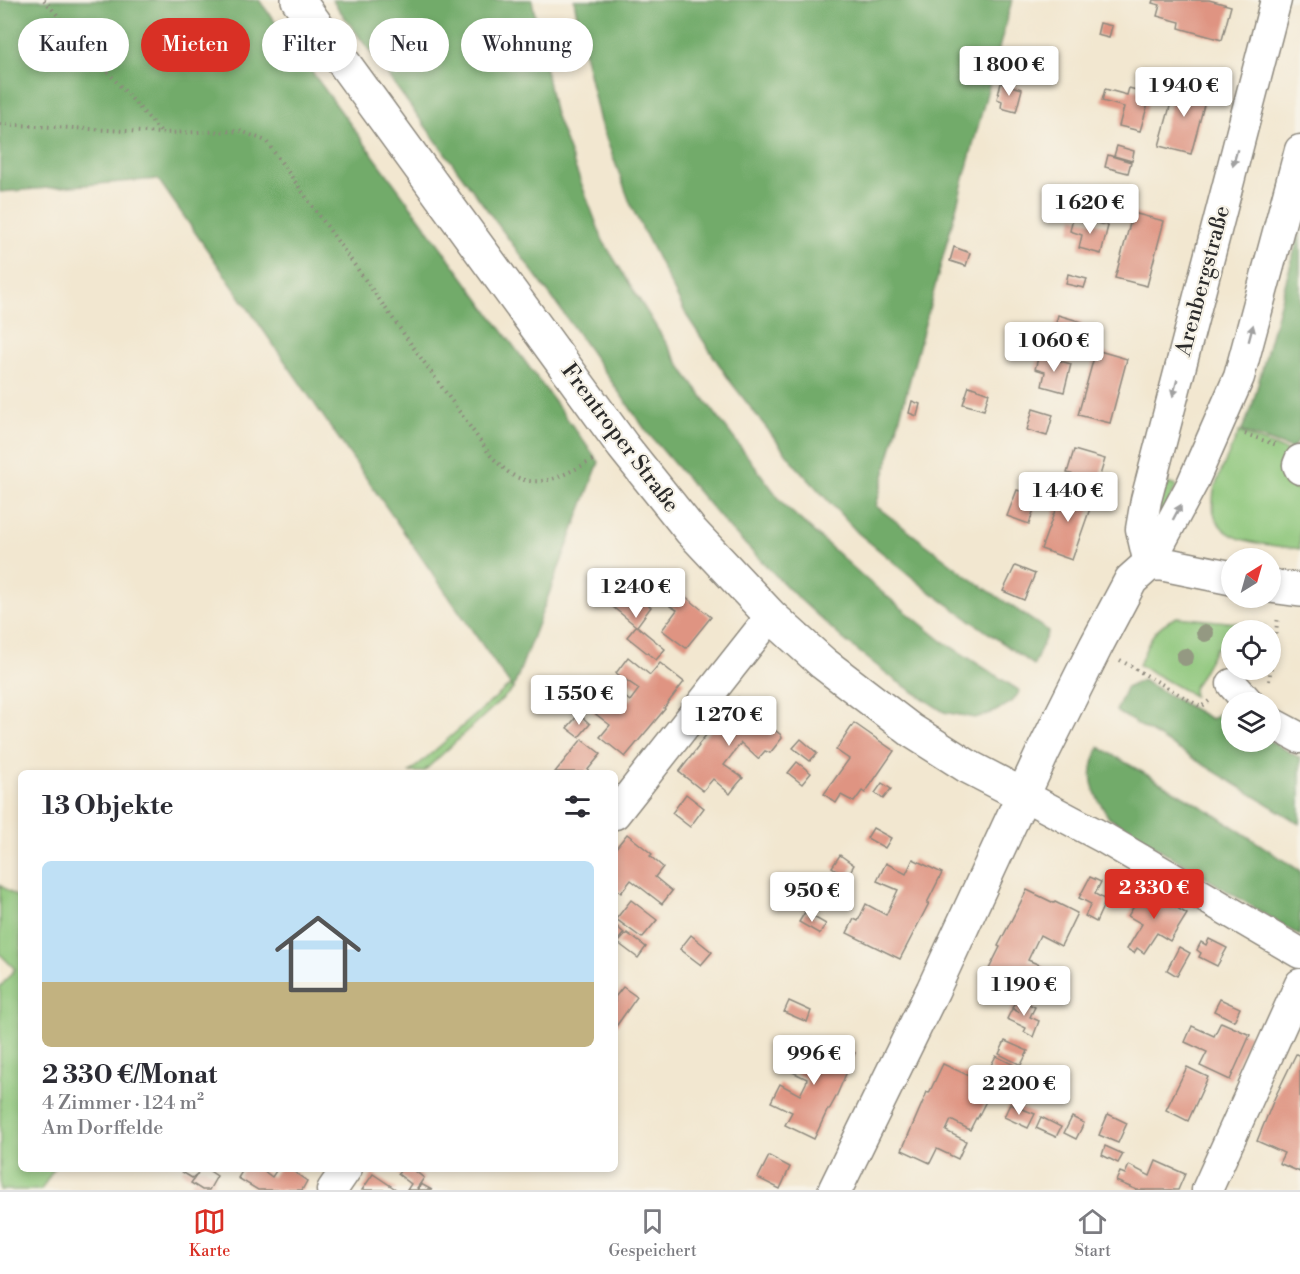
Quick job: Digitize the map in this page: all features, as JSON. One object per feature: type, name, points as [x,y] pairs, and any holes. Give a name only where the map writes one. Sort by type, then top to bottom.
[{"type":"main road","name":"Frentroper Straße","points":[[298,0],[623,446],[691,531],[771,616],[824,663],[912,731],[967,766],[1023,795]]},
{"type":"main road","points":[[835,1190],[933,990],[1043,752],[1131,580],[1149,564],[1163,564],[1221,576]]},
{"type":"street","name":"Arenbergstraße","points":[[1149,564],[1141,529],[1146,500],[1276,0]]},
{"type":"street","points":[[1149,564],[1192,484],[1239,377],[1300,150]]},
{"type":"street","points":[[1290,453],[1300,470]]},
{"type":"street","points":[[618,809],[771,616]]},
{"type":"street","points":[[1281,728],[1300,738]]},
{"type":"street","points":[[1023,795],[1104,838],[1300,953]]},
{"type":"street","points":[[1207,1190],[1300,984]]},
{"type":"street","points":[[332,1190],[344,1172]]},
{"type":"path","points":[[44,0],[162,133]]},
{"type":"path","points":[[0,124],[162,133],[241,131],[266,141],[491,456],[510,473],[529,482],[546,481],[623,446]]},
{"type":"path","points":[[1219,424],[1290,453]]},
{"type":"path","points":[[1092,655],[1201,707],[1249,691],[1284,588]]},
{"type":"green space","points":[[0,0],[259,0],[272,18],[262,18],[262,72],[312,72],[599,462],[513,689],[158,179],[0,192]]},
{"type":"green space","points":[[332,0],[532,0],[536,18],[461,18],[461,72],[546,72],[554,111],[603,241],[684,372],[784,505],[867,580],[942,641],[1020,691],[1012,702],[994,712],[975,718],[944,712],[895,680],[843,639],[794,594],[731,530],[647,432],[559,307],[385,72],[449,72],[449,18],[369,18],[369,50],[357,34],[357,18],[345,18]]},
{"type":"green space","points":[[574,0],[1012,0],[876,506],[967,576],[1048,631],[1034,665],[929,591],[858,533],[797,467],[730,381],[687,316],[632,208],[600,122],[589,72],[593,72],[593,18],[578,18]]},
{"type":"green space","points":[[1300,230],[1300,438],[1292,449],[1241,431],[1251,410]]},
{"type":"green space","points":[[1239,432],[1289,452],[1282,466],[1285,480],[1300,492],[1300,549],[1246,541],[1223,529],[1216,519],[1213,506],[1214,489]]},
{"type":"green space","points":[[1159,481],[1177,486],[1158,522]]},
{"type":"green space","points":[[1177,617],[1221,621],[1221,647],[1216,648],[1193,689],[1194,696],[1139,665],[1152,636],[1168,621]]},
{"type":"green space","points":[[1142,680],[1211,719],[1221,712],[1221,752],[1281,752],[1281,747],[1300,758],[1300,824],[1116,711],[1126,688]]},
{"type":"green space","points":[[510,685],[513,689],[425,770],[412,770]]},
{"type":"green space","points":[[1099,747],[1211,812],[1300,871],[1300,936],[1109,818],[1092,784],[1092,767]]},
{"type":"green space","points":[[0,885],[18,898],[18,1172],[52,1172],[41,1190],[0,1190],[0,987],[15,969],[0,954]]},
{"type":"building","points":[[1153,0],[1209,0],[1231,6],[1222,40],[1179,28],[1180,22],[1157,16],[1160,5],[1152,3]]},
{"type":"building","points":[[1100,23],[1112,26],[1109,38],[1097,35]]},
{"type":"building","points":[[1177,81],[1208,90],[1191,154],[1159,146]]},
{"type":"building","points":[[1001,83],[1022,89],[1016,112],[1001,108],[1002,101],[997,99]]},
{"type":"building","points":[[1129,88],[1151,94],[1140,131],[1119,126],[1124,107],[1102,101],[1105,89],[1127,95]]},
{"type":"building","points":[[1117,146],[1134,151],[1132,161],[1114,156]]},
{"type":"building","points":[[1108,155],[1131,162],[1128,173],[1105,167]]},
{"type":"building","points":[[1071,197],[1088,201],[1085,211],[1068,206]]},
{"type":"building","points":[[1133,213],[1164,221],[1147,286],[1115,278]]},
{"type":"building","points":[[1073,217],[1108,226],[1101,254],[1079,248],[1082,235],[1070,231]]},
{"type":"building","points":[[954,247],[970,253],[966,266],[950,261]]},
{"type":"building","points":[[1068,274],[1087,279],[1084,288],[1066,284]]},
{"type":"building","points":[[1058,315],[1082,322],[1079,333],[1055,327]]},
{"type":"building","points":[[1096,350],[1127,359],[1110,423],[1078,415]]},
{"type":"building","points":[[1039,355],[1071,364],[1064,392],[1042,386],[1045,372],[1035,369]]},
{"type":"building","points":[[969,386],[989,393],[984,410],[963,404]]},
{"type":"building","points":[[912,401],[920,404],[917,416],[909,413]]},
{"type":"building","points":[[1033,409],[1053,415],[1047,436],[1027,430]]},
{"type":"building","points":[[1074,450],[1105,459],[1098,482],[1067,473]]},
{"type":"building","points":[[1064,486],[1094,497],[1072,560],[1041,549]]},
{"type":"building","points":[[1017,490],[1038,497],[1029,524],[1007,516]]},
{"type":"building","points":[[1015,566],[1035,574],[1024,600],[1003,591]]},
{"type":"building","points":[[623,584],[651,607],[637,626],[665,649],[656,660],[627,637],[636,626],[608,603]]},
{"type":"building","points":[[681,593],[711,617],[686,648],[662,630],[677,610],[670,606]]},
{"type":"building","points":[[628,657],[650,675],[660,663],[684,682],[625,757],[600,737],[610,725],[588,708],[600,692],[613,703],[620,693],[630,701],[639,689],[616,673]]},
{"type":"building","points":[[738,697],[782,738],[770,753],[765,751],[758,759],[741,743],[724,765],[743,778],[730,794],[713,779],[703,791],[679,772]]},
{"type":"building","points":[[579,714],[590,724],[579,737],[567,728]]},
{"type":"building","points":[[854,723],[894,751],[865,793],[862,791],[854,802],[841,795],[836,803],[824,794],[849,759],[836,750]]},
{"type":"building","points":[[582,739],[601,754],[588,770],[557,770]]},
{"type":"building","points":[[801,739],[817,753],[810,761],[793,748]]},
{"type":"building","points":[[797,762],[811,773],[802,784],[788,773]]},
{"type":"building","points":[[882,783],[891,789],[883,799],[875,793]]},
{"type":"building","points":[[686,794],[704,808],[690,827],[672,813]]},
{"type":"building","points":[[873,828],[891,838],[885,848],[867,838]]},
{"type":"building","points":[[627,834],[652,854],[650,856],[663,867],[655,877],[672,891],[662,904],[631,880],[621,893],[618,890],[618,845]]},
{"type":"building","points":[[840,855],[854,865],[847,877],[832,867]]},
{"type":"building","points":[[913,859],[942,873],[900,959],[847,933],[854,919],[858,921],[866,904],[886,915],[898,890],[877,881],[886,863],[906,874]]},
{"type":"building","points":[[1090,877],[1101,882],[1095,894],[1106,900],[1096,922],[1085,916],[1091,904],[1079,898]]},
{"type":"building","points":[[1119,882],[1123,884],[1119,893],[1115,891]]},
{"type":"building","points":[[1145,888],[1187,914],[1170,941],[1157,933],[1144,953],[1137,948],[1134,953],[1127,949],[1142,924],[1128,916]]},
{"type":"building","points":[[1027,890],[1077,913],[1061,946],[1040,935],[1028,960],[1054,971],[1043,994],[1038,992],[1035,998],[985,977]]},
{"type":"building","points":[[631,900],[657,920],[642,938],[618,920],[618,916]]},
{"type":"building","points":[[805,912],[826,924],[820,934],[799,922]]},
{"type":"building","points":[[618,928],[624,933],[618,940]]},
{"type":"building","points":[[627,933],[646,947],[638,958],[618,943]]},
{"type":"building","points":[[691,935],[712,952],[701,965],[680,949]]},
{"type":"building","points":[[1209,939],[1227,948],[1217,966],[1199,957],[1201,953],[1197,950],[1201,942],[1206,945]]},
{"type":"building","points":[[1179,947],[1190,953],[1177,976],[1167,970]]},
{"type":"building","points":[[623,987],[637,997],[618,1024],[618,993]]},
{"type":"building","points":[[1017,998],[1035,1007],[1030,1017],[1039,1021],[1033,1037],[1024,1032],[1026,1028],[1007,1019],[1012,1009],[1019,1012],[1012,1008]]},
{"type":"building","points":[[1220,999],[1240,1008],[1234,1021],[1214,1011]]},
{"type":"building","points":[[789,1001],[811,1011],[807,1022],[784,1012]]},
{"type":"building","points":[[1221,1022],[1250,1035],[1230,1080],[1200,1066],[1207,1052],[1185,1042],[1192,1026],[1214,1036]]},
{"type":"building","points":[[826,1040],[855,1053],[814,1139],[785,1125],[792,1112],[771,1102],[780,1084],[800,1095],[806,1083],[807,1079],[788,1070],[799,1043],[819,1054]]},
{"type":"building","points":[[1005,1041],[1028,1051],[1021,1065],[999,1054]]},
{"type":"building","points":[[1296,1054],[1300,1055],[1300,1172],[1279,1163],[1284,1153],[1257,1141]]},
{"type":"building","points":[[996,1056],[1016,1066],[1009,1079],[989,1069]]},
{"type":"building","points":[[943,1064],[972,1077],[971,1079],[990,1089],[970,1130],[951,1120],[946,1131],[966,1141],[958,1159],[937,1149],[930,1163],[902,1150],[927,1092],[929,1093]]},
{"type":"building","points":[[1187,1067],[1208,1077],[1188,1121],[1166,1110]]},
{"type":"building","points":[[1010,1104],[1035,1114],[1028,1128],[1004,1117]]},
{"type":"building","points":[[1108,1114],[1127,1123],[1118,1143],[1099,1135]]},
{"type":"building","points":[[1041,1117],[1061,1127],[1056,1137],[1036,1128]]},
{"type":"building","points":[[1072,1117],[1084,1123],[1076,1139],[1064,1133]]},
{"type":"building","points":[[1105,1146],[1123,1154],[1118,1163],[1102,1155]]},
{"type":"building","points":[[769,1156],[790,1167],[780,1189],[758,1178]]},
{"type":"building","points":[[1156,1161],[1185,1174],[1178,1190],[1137,1190],[1116,1181],[1120,1172],[1125,1174],[1129,1165],[1150,1176]]},
{"type":"building","points":[[182,1172],[211,1172],[217,1176],[209,1190],[202,1190],[191,1183],[198,1173],[192,1178]]},
{"type":"building","points":[[242,1172],[265,1172],[272,1177],[275,1172],[294,1172],[307,1181],[302,1190],[258,1190],[238,1178]]},
{"type":"building","points":[[399,1172],[416,1172],[424,1178],[417,1188],[421,1184],[432,1190],[407,1190],[411,1184],[398,1174]]},
{"type":"building","points":[[373,1174],[397,1190],[362,1190]]}]
